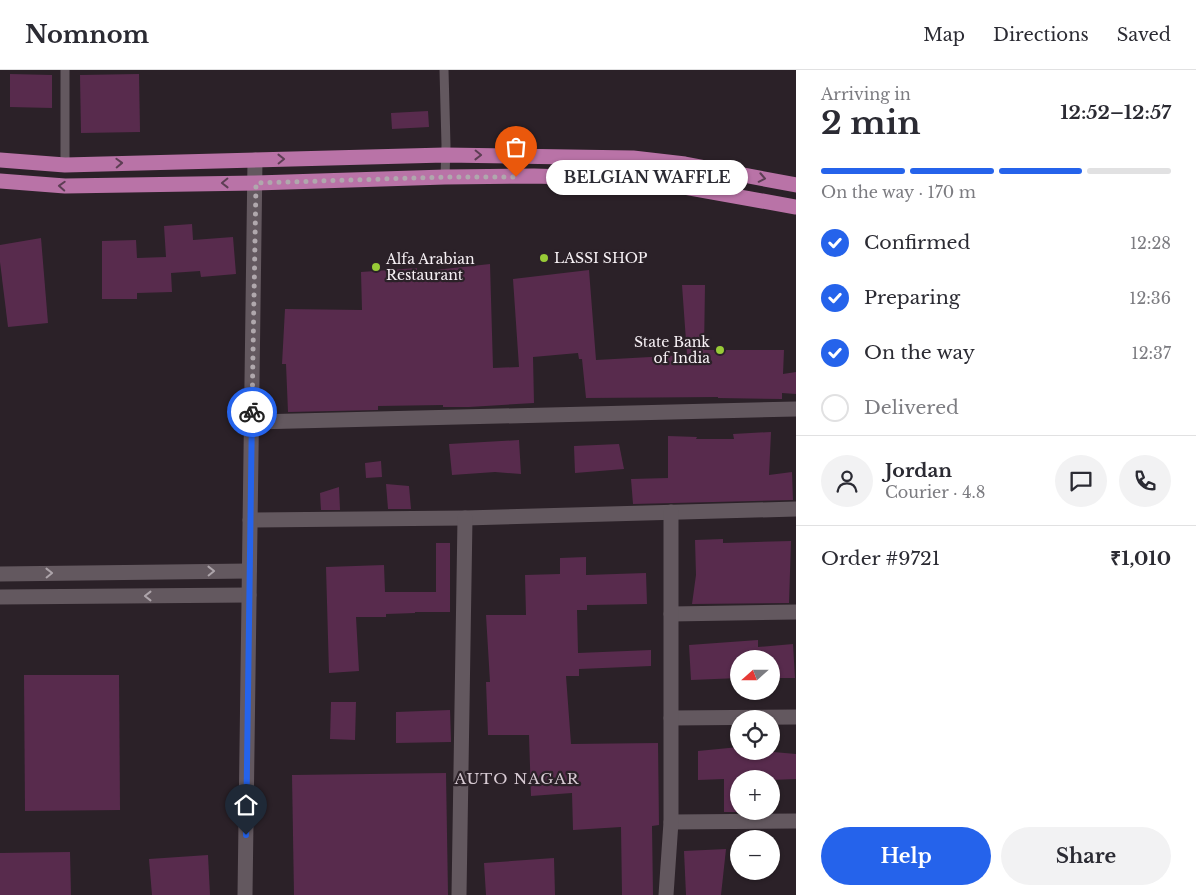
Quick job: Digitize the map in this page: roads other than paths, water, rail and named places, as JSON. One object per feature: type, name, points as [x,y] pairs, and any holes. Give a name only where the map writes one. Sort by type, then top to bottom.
[{"type":"main road","points":[[0,160],[65,165],[445,155],[634,158],[694,165],[796,185]]},
{"type":"main road","points":[[0,181],[65,186],[256,183],[445,177],[534,176],[629,179],[651,181],[796,207]]},
{"type":"street","points":[[245,895],[255,160]]},
{"type":"street","points":[[252,422],[796,409]]},
{"type":"street","points":[[250,520],[465,518],[796,509]]},
{"type":"street","points":[[666,895],[671,822],[671,512]]},
{"type":"street","points":[[459,895],[465,518]]},
{"type":"street","points":[[0,574],[249,570]]},
{"type":"street","points":[[0,597],[249,596]]},
{"type":"street","points":[[672,614],[796,612]]},
{"type":"street","points":[[672,718],[796,717]]},
{"type":"street","points":[[671,822],[796,821]]},
{"type":"lane","points":[[65,70],[65,165]]},
{"type":"lane","points":[[444,70],[445,177]]},
{"type":"place","name":"BELGIAN WAFFLE","points":[[516,177]]},
{"type":"place","name":"LASSI SHOP","points":[[544,258]]},
{"type":"place","name":"Alfa Arabian Restaurant","points":[[376,267]]},
{"type":"place","name":"State Bank of India","points":[[720,350]]},
{"type":"district","name":"AUTO NAGAR","points":[[517,778]]}]
